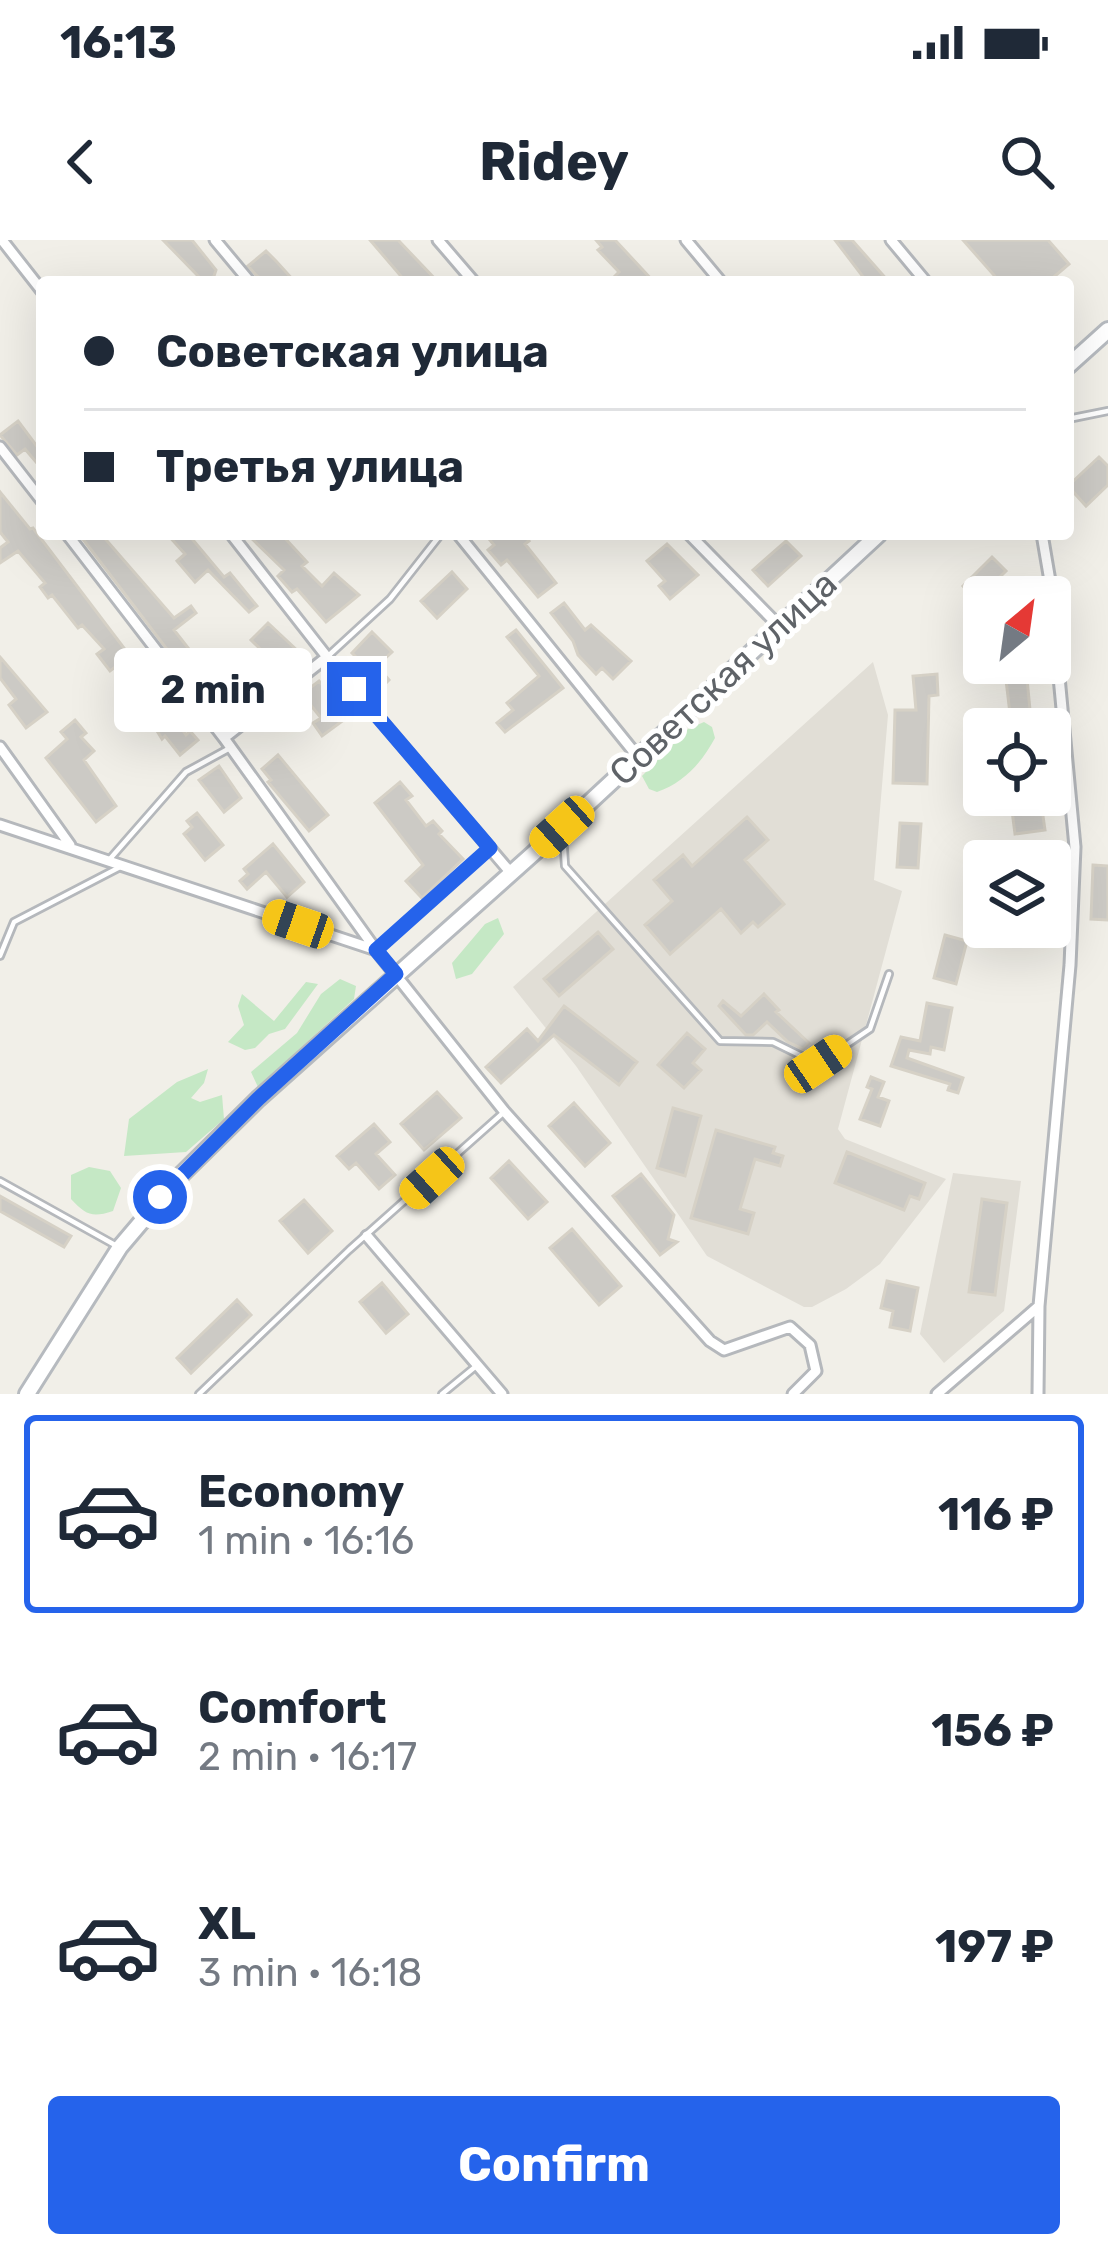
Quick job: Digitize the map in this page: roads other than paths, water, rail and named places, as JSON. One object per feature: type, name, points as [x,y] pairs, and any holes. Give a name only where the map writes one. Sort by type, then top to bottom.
[{"type":"main road","points":[[1074,361],[1107,332]]},
{"type":"main road","name":"Советская улица","points":[[27,1394],[120,1247],[182,1174],[872,540]]},
{"type":"street","points":[[2,240],[36,283]]},
{"type":"street","points":[[215,240],[245,276]]},
{"type":"street","points":[[438,240],[469,276]]},
{"type":"street","points":[[686,240],[716,276]]},
{"type":"street","points":[[891,240],[921,276]]},
{"type":"street","points":[[0,447],[36,493]]},
{"type":"street","points":[[72,540],[227,743],[376,950],[504,1111],[710,1341],[724,1350],[790,1327],[811,1345],[816,1371],[794,1394]]},
{"type":"street","points":[[236,540],[327,657],[511,873]]},
{"type":"street","points":[[463,540],[638,758]]},
{"type":"street","points":[[695,540],[778,625]]},
{"type":"street","points":[[1038,1394],[1039,1306],[1070,965],[1075,847],[1043,540]]},
{"type":"street","points":[[227,743],[327,657]]},
{"type":"street","points":[[0,747],[71,846]]},
{"type":"street","points":[[0,825],[376,950]]},
{"type":"street","points":[[367,1236],[502,1394]]},
{"type":"street","points":[[937,1394],[1039,1306]]},
{"type":"lane","points":[[1074,418],[1108,411]]},
{"type":"lane","points":[[327,657],[390,598],[436,540]]},
{"type":"lane","points":[[109,860],[186,772],[227,743]]},
{"type":"lane","points":[[562,827],[565,866],[719,1041],[773,1042],[818,1064],[870,1029],[889,974]]},
{"type":"lane","points":[[376,950],[490,848]]},
{"type":"lane","points":[[0,956],[14,922],[123,865]]},
{"type":"lane","points":[[200,1394],[504,1111]]},
{"type":"lane","points":[[0,1180],[120,1247]]},
{"type":"lane","points":[[442,1394],[477,1365]]}]
